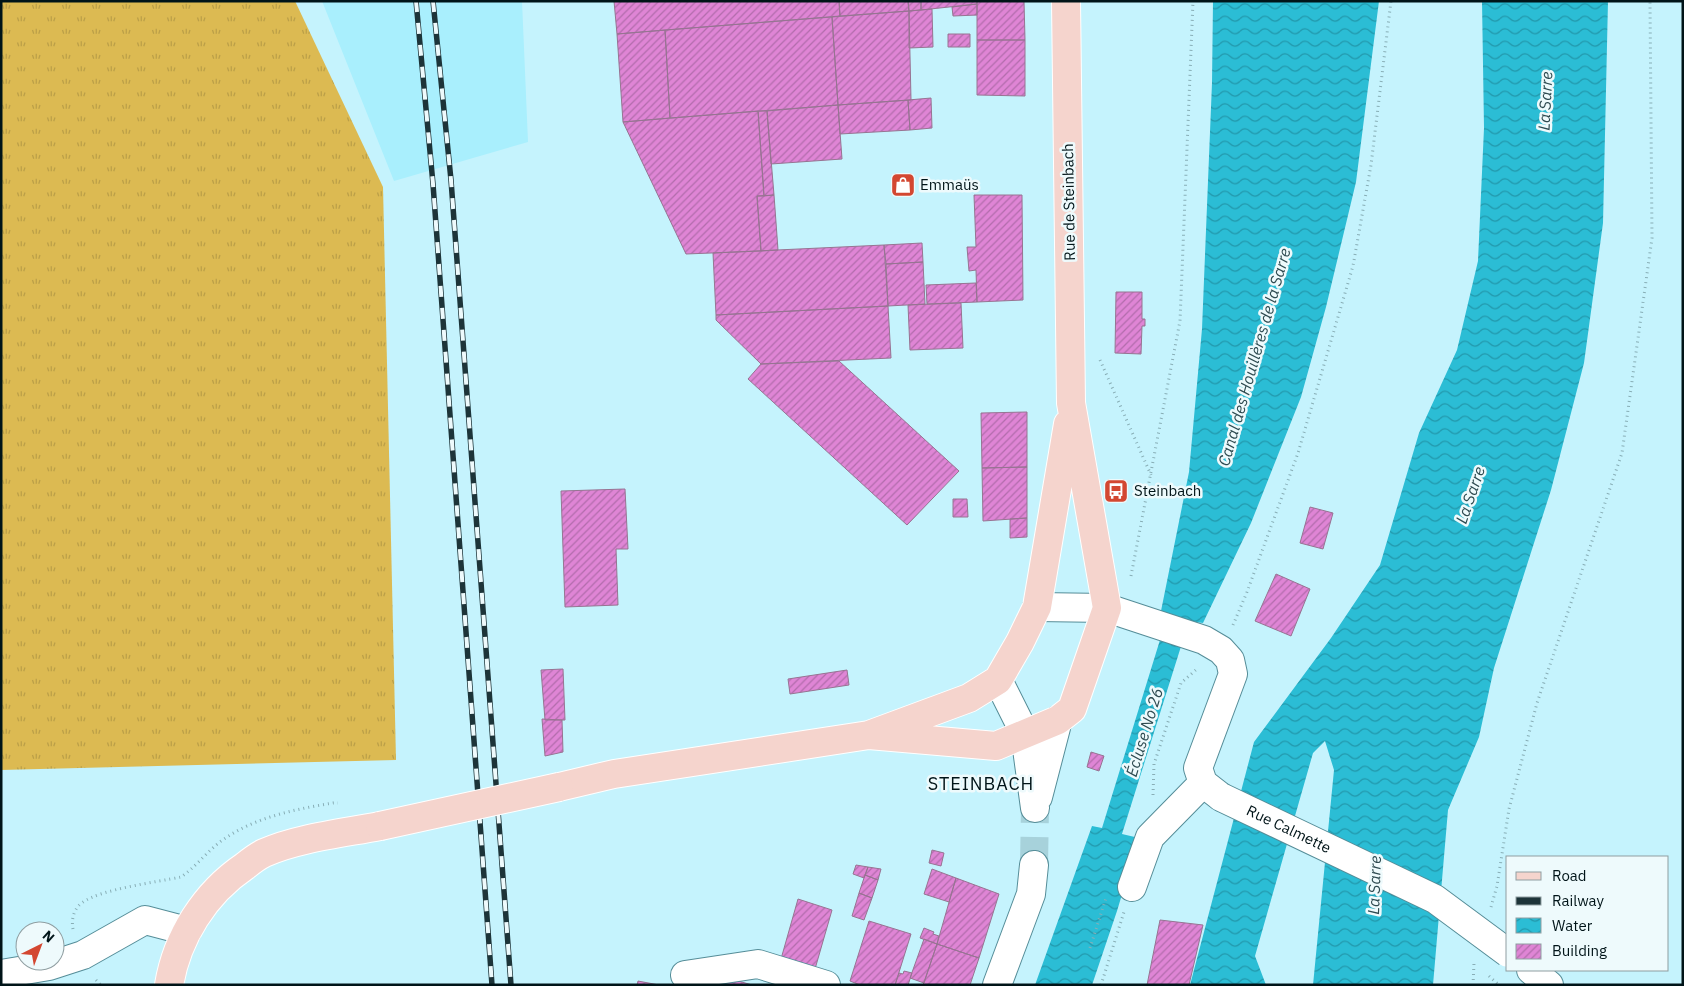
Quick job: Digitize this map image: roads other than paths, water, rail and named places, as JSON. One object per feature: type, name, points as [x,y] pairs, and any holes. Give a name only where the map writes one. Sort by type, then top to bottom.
[{"type":"main road","name":"Rue de Steinbach","points":[[1066,1],[1071,403]]},
{"type":"main road","points":[[170,985],[177,952],[187,931],[215,891],[234,873],[264,853],[300,841],[380,826],[614,774],[869,735],[969,698],[998,680],[1037,607],[1071,403]]},
{"type":"main road","points":[[869,735],[996,746],[1058,720],[1072,709],[1127,614],[1071,403]]},
{"type":"street","points":[[1037,607],[1127,614],[1213,645],[1230,660],[1233,674],[1198,768],[1212,790],[1150,838],[1132,887]]},
{"type":"street","points":[[998,680],[1026,734],[1035,808],[1058,720]]},
{"type":"street","name":"Rue Calmette","points":[[1212,790],[1435,899],[1506,952]]},
{"type":"street","points":[[997,985],[1031,894],[1034,865]]},
{"type":"street","points":[[1,974],[49,966],[83,955],[145,920],[187,931]]},
{"type":"street","points":[[685,975],[758,964],[826,985]]},
{"type":"water","points":[[1213,1],[1379,1],[1356,182],[1326,307],[1301,397],[1251,523],[1203,623],[1189,621],[1122,834],[1139,838],[1092,985],[1035,985],[1092,826],[1102,828],[1168,614],[1161,611],[1189,472],[1202,329],[1212,83]]},
{"type":"water","name":"La Sarre","points":[[1482,1],[1608,1],[1603,223],[1584,363],[1551,490],[1494,668],[1479,737],[1448,810],[1433,985],[1313,985],[1334,770],[1325,741],[1313,753],[1255,956],[1266,985],[1190,985],[1254,742],[1331,638],[1380,565],[1419,433],[1457,350],[1478,261],[1484,128]]},
{"type":"tunnel","points":[[1034,865],[1035,808]]},
{"type":"railway","points":[[416,1],[433,184],[492,985]]},
{"type":"railway","points":[[433,1],[451,180],[511,985]]},
{"type":"place","name":"Emmaüs","points":[[903,185]]},
{"type":"place","name":"Steinbach","points":[[1116,491]]},
{"type":"district","name":"STEINBACH","points":[[981,784]]},
{"type":"water label","name":"Canal des Houillères de la Sarre","points":[[1254,357]]},
{"type":"water label","name":"Écluse No 26","points":[[1144,732]]}]
